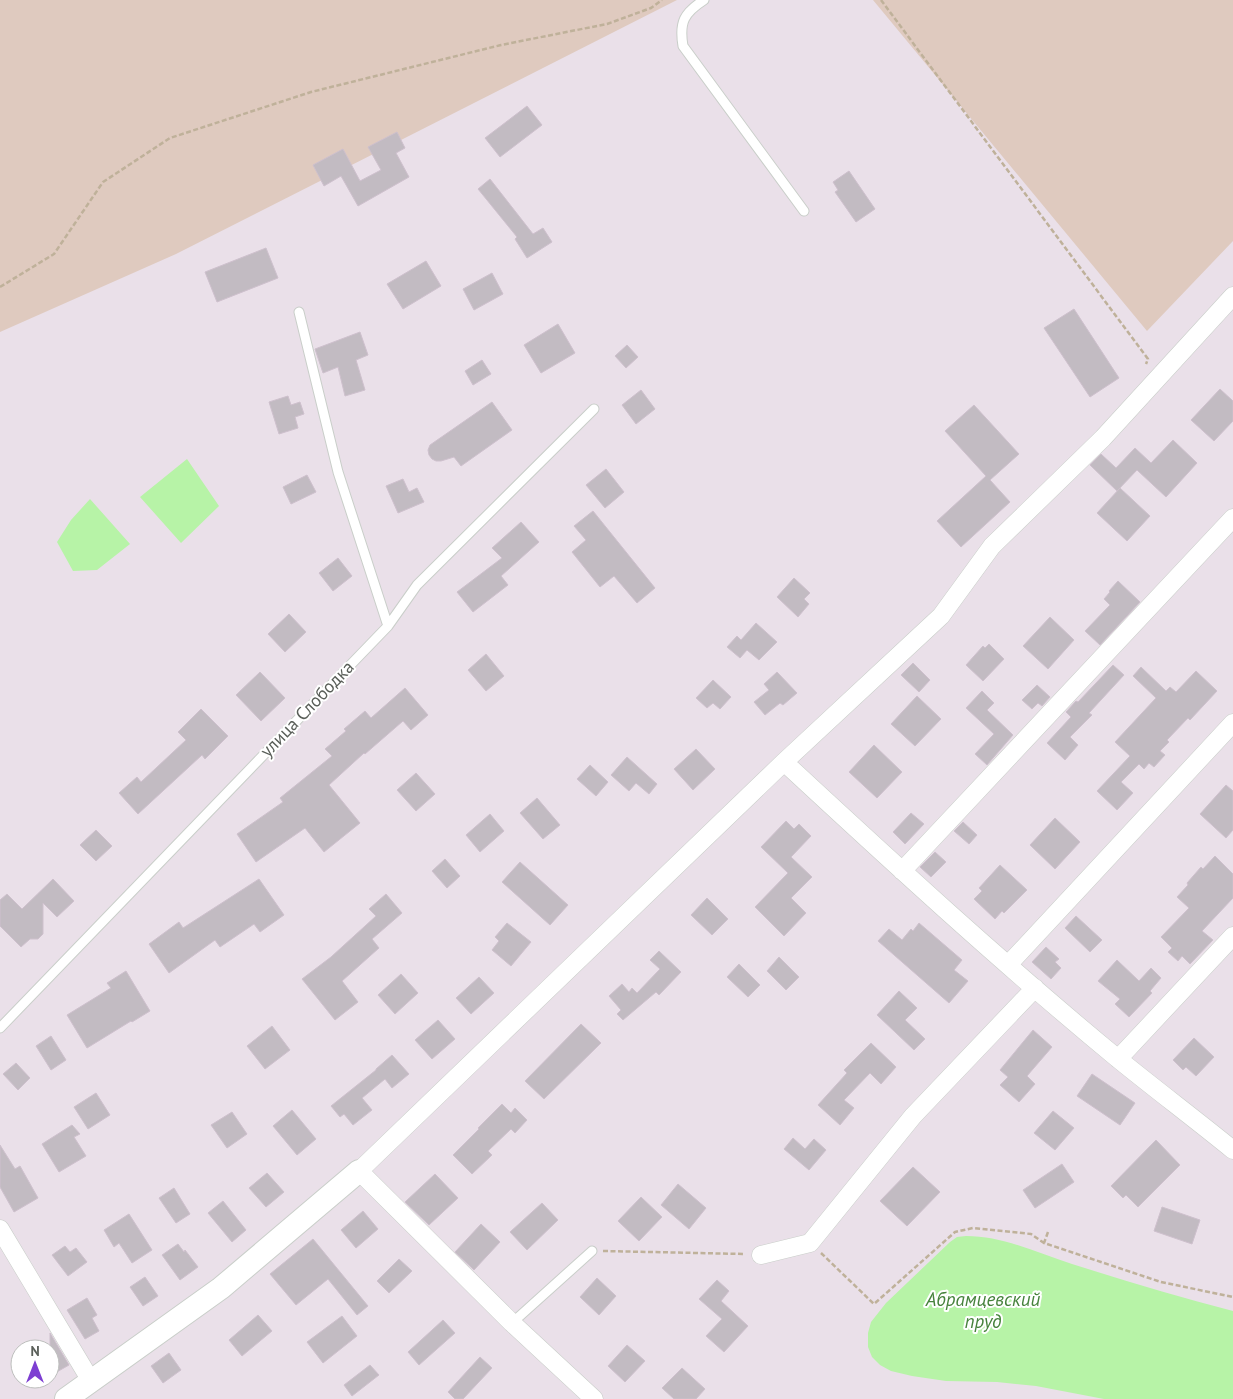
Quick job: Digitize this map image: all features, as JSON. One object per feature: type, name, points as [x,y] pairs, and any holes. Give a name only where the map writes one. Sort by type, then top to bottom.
[{"type":"street","points":[[66,1399],[221,1288],[359,1171],[784,762],[942,616],[992,546],[1103,438],[1233,296]]},
{"type":"street","points":[[902,871],[1233,518]]},
{"type":"street","points":[[1008,964],[1233,723]]},
{"type":"street","points":[[784,762],[902,871],[1035,988],[1118,1059],[1233,1150]]},
{"type":"street","points":[[1118,1059],[1233,936]]},
{"type":"street","points":[[761,1255],[810,1243],[913,1116],[1035,988]]},
{"type":"street","points":[[359,1171],[512,1323],[594,1399]]},
{"type":"street","points":[[0,1229],[91,1381]]},
{"type":"lane","points":[[704,0],[690,11],[683,20],[681,37],[683,46],[804,211]]},
{"type":"lane","points":[[299,312],[338,472],[388,626]]},
{"type":"lane","name":"улица Слободка","points":[[0,1028],[388,626],[417,585],[594,409]]},
{"type":"lane","points":[[512,1323],[592,1251]]},
{"type":"path","points":[[0,288],[54,254],[103,182],[170,138],[311,92],[501,45],[607,24],[651,8],[662,0]]},
{"type":"path","points":[[880,0],[1148,359],[1145,370],[1154,383]]},
{"type":"path","points":[[810,1243],[874,1304],[954,1232],[973,1228],[1031,1234],[1044,1243],[1161,1282],[1233,1297]]},
{"type":"path","points":[[1044,1243],[1048,1232]]},
{"type":"path","points":[[592,1251],[761,1255]]},
{"type":"shaded area","points":[[0,0],[677,0],[176,254],[0,332]]},
{"type":"shaded area","points":[[873,0],[1233,0],[1233,241],[1147,331]]},
{"type":"water","points":[[187,459],[219,506],[181,543],[140,497]]},
{"type":"water","points":[[90,499],[130,544],[97,570],[73,571],[57,542],[71,520]]},
{"type":"water","name":"Абрамцевский пруд","points":[[966,1236],[1007,1242],[1112,1277],[1233,1311],[1233,1399],[1104,1399],[1036,1386],[997,1382],[946,1381],[912,1376],[891,1371],[880,1365],[872,1357],[868,1347],[868,1333],[871,1322],[886,1303],[950,1242],[957,1237]]},
{"type":"building","points":[[527,106],[542,125],[500,157],[485,138]]},
{"type":"building","points":[[397,132],[405,148],[396,153],[409,177],[358,206],[341,176],[324,186],[313,165],[343,149],[360,181],[381,170],[368,147]]},
{"type":"building","points":[[849,171],[875,209],[856,222],[835,192],[838,190],[833,182]]},
{"type":"building","points":[[490,179],[533,234],[543,228],[552,242],[527,258],[515,239],[517,237],[478,189]]},
{"type":"building","points":[[266,248],[278,278],[217,302],[205,272]]},
{"type":"building","points":[[426,261],[441,286],[403,309],[387,284]]},
{"type":"building","points":[[492,273],[503,294],[474,310],[463,289]]},
{"type":"building","points":[[1074,309],[1119,378],[1090,397],[1044,328]]},
{"type":"building","points":[[558,324],[575,353],[541,373],[524,345]]},
{"type":"building","points":[[360,332],[368,355],[356,360],[365,390],[345,396],[338,367],[323,373],[315,349]]},
{"type":"building","points":[[627,345],[638,357],[626,368],[615,356]]},
{"type":"building","points":[[482,360],[491,374],[473,385],[465,371]]},
{"type":"building","points":[[1220,389],[1233,401],[1233,421],[1214,441],[1191,420]]},
{"type":"building","points":[[641,390],[655,409],[636,424],[622,405]]},
{"type":"building","points":[[288,396],[291,405],[300,402],[304,414],[295,417],[298,428],[279,434],[269,402]]},
{"type":"building","points":[[492,402],[512,430],[461,466],[454,457],[441,461],[432,459],[428,450],[430,445]]},
{"type":"building","points":[[974,405],[1019,454],[990,480],[1010,502],[961,547],[937,521],[986,476],[945,431]]},
{"type":"building","points":[[1173,440],[1197,463],[1166,497],[1137,470],[1117,491],[1090,465],[1101,454],[1116,468],[1135,448],[1151,463]]},
{"type":"building","points":[[606,469],[624,492],[605,508],[586,485]]},
{"type":"building","points":[[307,475],[316,492],[291,504],[283,487]]},
{"type":"building","points":[[403,479],[409,492],[417,488],[424,502],[398,513],[386,486]]},
{"type":"building","points":[[1120,488],[1150,516],[1127,541],[1097,513]]},
{"type":"building","points":[[593,511],[655,588],[637,603],[614,576],[600,587],[572,552],[586,540],[574,526]]},
{"type":"building","points":[[521,522],[539,542],[501,576],[508,585],[473,612],[457,592],[502,558],[492,548]]},
{"type":"building","points":[[338,558],[352,576],[333,591],[319,573]]},
{"type":"building","points":[[794,578],[810,593],[804,599],[809,604],[798,617],[777,597]]},
{"type":"building","points":[[1118,581],[1140,602],[1100,645],[1085,631],[1110,605],[1104,599]]},
{"type":"building","points":[[289,614],[306,632],[285,652],[268,634]]},
{"type":"building","points":[[1050,617],[1074,640],[1048,669],[1023,646]]},
{"type":"building","points":[[756,623],[777,642],[759,660],[747,650],[740,658],[727,647],[737,636],[741,640]]},
{"type":"building","points":[[989,644],[1004,659],[983,681],[966,665],[983,646],[985,648]]},
{"type":"building","points":[[486,654],[504,676],[486,691],[468,670]]},
{"type":"building","points":[[913,663],[930,680],[919,692],[901,675]]},
{"type":"building","points":[[1113,665],[1124,675],[1089,713],[1092,715],[1070,737],[1078,745],[1065,760],[1047,743],[1071,717],[1066,712]]},
{"type":"building","points":[[1141,667],[1166,691],[1170,687],[1176,692],[1196,671],[1217,691],[1190,720],[1188,718],[1167,740],[1169,742],[1160,751],[1165,755],[1154,767],[1149,763],[1144,769],[1139,764],[1121,782],[1133,793],[1117,810],[1097,791],[1130,756],[1115,742],[1156,698],[1133,676]]},
{"type":"building","points":[[260,672],[285,698],[261,721],[236,695]]},
{"type":"building","points":[[777,672],[797,693],[783,705],[780,703],[765,715],[754,702],[769,690],[764,684]]},
{"type":"building","points":[[713,680],[731,697],[720,709],[713,703],[707,708],[696,698]]},
{"type":"building","points":[[1037,685],[1050,697],[1042,706],[1038,703],[1032,709],[1022,700]]},
{"type":"building","points":[[405,688],[428,715],[411,730],[403,721],[329,785],[360,823],[324,852],[305,828],[256,862],[237,834],[283,802],[280,798],[332,756],[325,749],[346,731],[344,729],[365,711],[371,718]]},
{"type":"building","points":[[982,691],[994,703],[987,710],[1013,735],[987,765],[975,754],[994,734],[966,708]]},
{"type":"building","points":[[917,696],[941,719],[915,746],[891,724]]},
{"type":"building","points":[[201,709],[228,736],[205,759],[202,755],[138,814],[119,793],[137,777],[141,782],[186,740],[178,732]]},
{"type":"building","points":[[874,745],[902,772],[877,798],[849,772]]},
{"type":"building","points":[[696,749],[715,769],[693,790],[674,769]]},
{"type":"building","points":[[627,757],[657,784],[649,794],[636,783],[629,791],[611,775]]},
{"type":"building","points":[[590,765],[608,782],[596,796],[577,779]]},
{"type":"building","points":[[416,773],[435,794],[416,811],[397,790]]},
{"type":"building","points":[[1226,785],[1233,791],[1233,830],[1226,838],[1200,814]]},
{"type":"building","points":[[537,798],[560,825],[543,839],[520,813]]},
{"type":"building","points":[[911,813],[924,824],[905,844],[893,832]]},
{"type":"building","points":[[490,814],[504,831],[480,852],[466,835]]},
{"type":"building","points":[[1055,818],[1080,842],[1055,869],[1030,845]]},
{"type":"building","points":[[786,821],[794,829],[799,824],[811,836],[791,857],[812,877],[791,898],[806,913],[784,936],[755,907],[788,873],[761,847]]},
{"type":"building","points":[[963,822],[977,835],[969,844],[954,831]]},
{"type":"building","points":[[96,830],[112,846],[96,861],[80,845]]},
{"type":"building","points":[[935,852],[946,862],[931,877],[920,867]]},
{"type":"building","points":[[1215,856],[1233,874],[1233,898],[1202,931],[1213,940],[1190,964],[1182,956],[1178,961],[1168,952],[1172,948],[1161,937],[1189,908],[1177,897],[1201,867],[1203,869]]},
{"type":"building","points":[[445,859],[460,876],[447,888],[432,871]]},
{"type":"building","points":[[520,862],[568,905],[550,925],[502,882]]},
{"type":"building","points":[[1000,865],[1027,890],[1004,913],[1002,911],[995,919],[974,899],[982,891],[979,888]]},
{"type":"building","points":[[53,879],[74,901],[57,917],[43,903],[43,934],[38,939],[30,939],[21,947],[0,926],[0,900],[7,894],[22,909]]},
{"type":"building","points":[[259,879],[284,915],[260,932],[254,924],[220,947],[215,940],[169,973],[149,944],[179,922],[183,928]]},
{"type":"building","points":[[386,894],[402,913],[372,939],[379,948],[342,981],[358,1002],[335,1020],[302,979],[331,957],[376,916],[369,909]]},
{"type":"building","points":[[707,898],[728,919],[712,935],[691,915]]},
{"type":"building","points":[[1076,916],[1102,940],[1090,952],[1065,928]]},
{"type":"building","points":[[507,923],[531,942],[511,966],[492,950],[499,941],[495,937]]},
{"type":"building","points":[[919,923],[962,960],[954,970],[968,981],[949,1003],[878,941],[889,929],[902,940]]},
{"type":"building","points":[[1046,947],[1059,959],[1055,962],[1061,968],[1051,979],[1032,962]]},
{"type":"building","points":[[659,951],[681,972],[659,995],[656,992],[623,1020],[617,1014],[621,1010],[609,996],[622,984],[629,992],[632,988],[637,993],[660,969],[650,960]]},
{"type":"building","points":[[779,957],[799,977],[786,990],[767,971]]},
{"type":"building","points":[[1117,960],[1139,981],[1151,968],[1161,978],[1150,991],[1152,993],[1129,1017],[1115,1004],[1120,999],[1098,981]]},
{"type":"building","points":[[739,964],[760,985],[748,997],[727,977]]},
{"type":"building","points":[[126,971],[150,1011],[87,1048],[67,1015],[111,988],[107,983]]},
{"type":"building","points":[[401,974],[418,993],[395,1014],[378,995]]},
{"type":"building","points":[[479,977],[494,993],[471,1014],[456,998]]},
{"type":"building","points":[[899,991],[917,1008],[905,1020],[925,1039],[914,1050],[877,1015]]},
{"type":"building","points":[[438,1020],[455,1039],[432,1059],[415,1040]]},
{"type":"building","points":[[581,1024],[601,1043],[544,1099],[525,1081]]},
{"type":"building","points":[[272,1026],[290,1050],[265,1069],[247,1046]]},
{"type":"building","points":[[1033,1030],[1052,1047],[1027,1076],[1035,1084],[1019,1102],[1000,1085],[1008,1077],[1000,1070]]},
{"type":"building","points":[[51,1036],[66,1060],[51,1070],[36,1046]]},
{"type":"building","points":[[1194,1038],[1214,1057],[1196,1076],[1186,1067],[1183,1070],[1173,1060]]},
{"type":"building","points":[[871,1043],[896,1067],[881,1084],[870,1073],[844,1100],[854,1108],[840,1125],[818,1105],[847,1073],[844,1070]]},
{"type":"building","points":[[392,1055],[409,1074],[392,1088],[385,1079],[362,1098],[372,1110],[353,1125],[344,1114],[340,1117],[331,1106]]},
{"type":"building","points":[[16,1063],[30,1078],[18,1090],[3,1074]]},
{"type":"building","points":[[1092,1074],[1135,1103],[1120,1125],[1077,1096]]},
{"type":"building","points":[[96,1093],[110,1115],[88,1129],[74,1107]]},
{"type":"building","points":[[502,1104],[511,1113],[515,1108],[527,1120],[515,1133],[511,1129],[488,1151],[492,1155],[472,1174],[453,1155]]},
{"type":"building","points":[[292,1110],[316,1139],[297,1155],[273,1126]]},
{"type":"building","points":[[1053,1111],[1074,1128],[1055,1150],[1034,1133]]},
{"type":"building","points":[[232,1112],[247,1134],[227,1148],[211,1125]]},
{"type":"building","points":[[72,1125],[80,1134],[74,1137],[86,1156],[59,1172],[42,1144]]},
{"type":"building","points":[[793,1138],[805,1149],[814,1139],[826,1150],[809,1170],[784,1149]]},
{"type":"building","points":[[1156,1140],[1180,1165],[1138,1207],[1126,1195],[1123,1198],[1111,1186]]},
{"type":"building","points":[[0,1145],[15,1169],[20,1166],[38,1198],[14,1212],[0,1187]]},
{"type":"building","points":[[1062,1164],[1074,1182],[1035,1208],[1023,1190]]},
{"type":"building","points":[[913,1167],[940,1192],[907,1226],[880,1201]]},
{"type":"building","points":[[267,1173],[284,1192],[266,1207],[249,1188]]},
{"type":"building","points":[[435,1174],[458,1198],[429,1225],[405,1202]]},
{"type":"building","points":[[678,1184],[706,1208],[689,1229],[661,1205]]},
{"type":"building","points":[[174,1188],[190,1214],[176,1223],[159,1198]]},
{"type":"building","points":[[641,1197],[662,1217],[639,1241],[618,1221]]},
{"type":"building","points":[[223,1201],[246,1230],[232,1242],[208,1213]]},
{"type":"building","points":[[542,1203],[558,1220],[527,1250],[510,1232]]},
{"type":"building","points":[[1162,1207],[1200,1220],[1192,1244],[1154,1231]]},
{"type":"building","points":[[363,1211],[378,1229],[356,1248],[341,1230]]},
{"type":"building","points":[[129,1214],[152,1250],[132,1263],[119,1243],[114,1247],[104,1230]]},
{"type":"building","points":[[481,1224],[500,1242],[474,1270],[455,1252]]},
{"type":"building","points":[[313,1239],[368,1306],[357,1315],[328,1279],[296,1305],[270,1274]]},
{"type":"building","points":[[178,1244],[198,1267],[180,1280],[162,1255]]},
{"type":"building","points":[[65,1246],[70,1252],[76,1248],[87,1262],[68,1276],[52,1255]]},
{"type":"building","points":[[399,1259],[412,1271],[389,1293],[377,1281]]},
{"type":"building","points":[[145,1277],[158,1296],[143,1306],[130,1287]]},
{"type":"building","points":[[597,1278],[616,1296],[599,1315],[580,1297]]},
{"type":"building","points":[[717,1280],[729,1291],[721,1301],[748,1326],[724,1352],[706,1336],[722,1319],[699,1299]]},
{"type":"building","points":[[87,1298],[97,1315],[92,1318],[99,1331],[85,1339],[67,1310]]},
{"type":"building","points":[[258,1315],[272,1331],[242,1356],[229,1340]]},
{"type":"building","points":[[342,1316],[357,1336],[323,1363],[307,1342]]},
{"type":"building","points":[[443,1320],[455,1333],[419,1365],[408,1352]]},
{"type":"building","points":[[627,1345],[645,1361],[625,1382],[608,1366]]},
{"type":"building","points":[[60,1350],[69,1365],[60,1370]]},
{"type":"building","points":[[169,1353],[181,1370],[163,1383],[151,1366]]},
{"type":"building","points":[[480,1357],[492,1368],[463,1399],[455,1399],[448,1392]]},
{"type":"building","points":[[370,1365],[379,1375],[352,1396],[344,1385]]},
{"type":"building","points":[[682,1368],[705,1389],[696,1399],[674,1399],[662,1388]]}]
